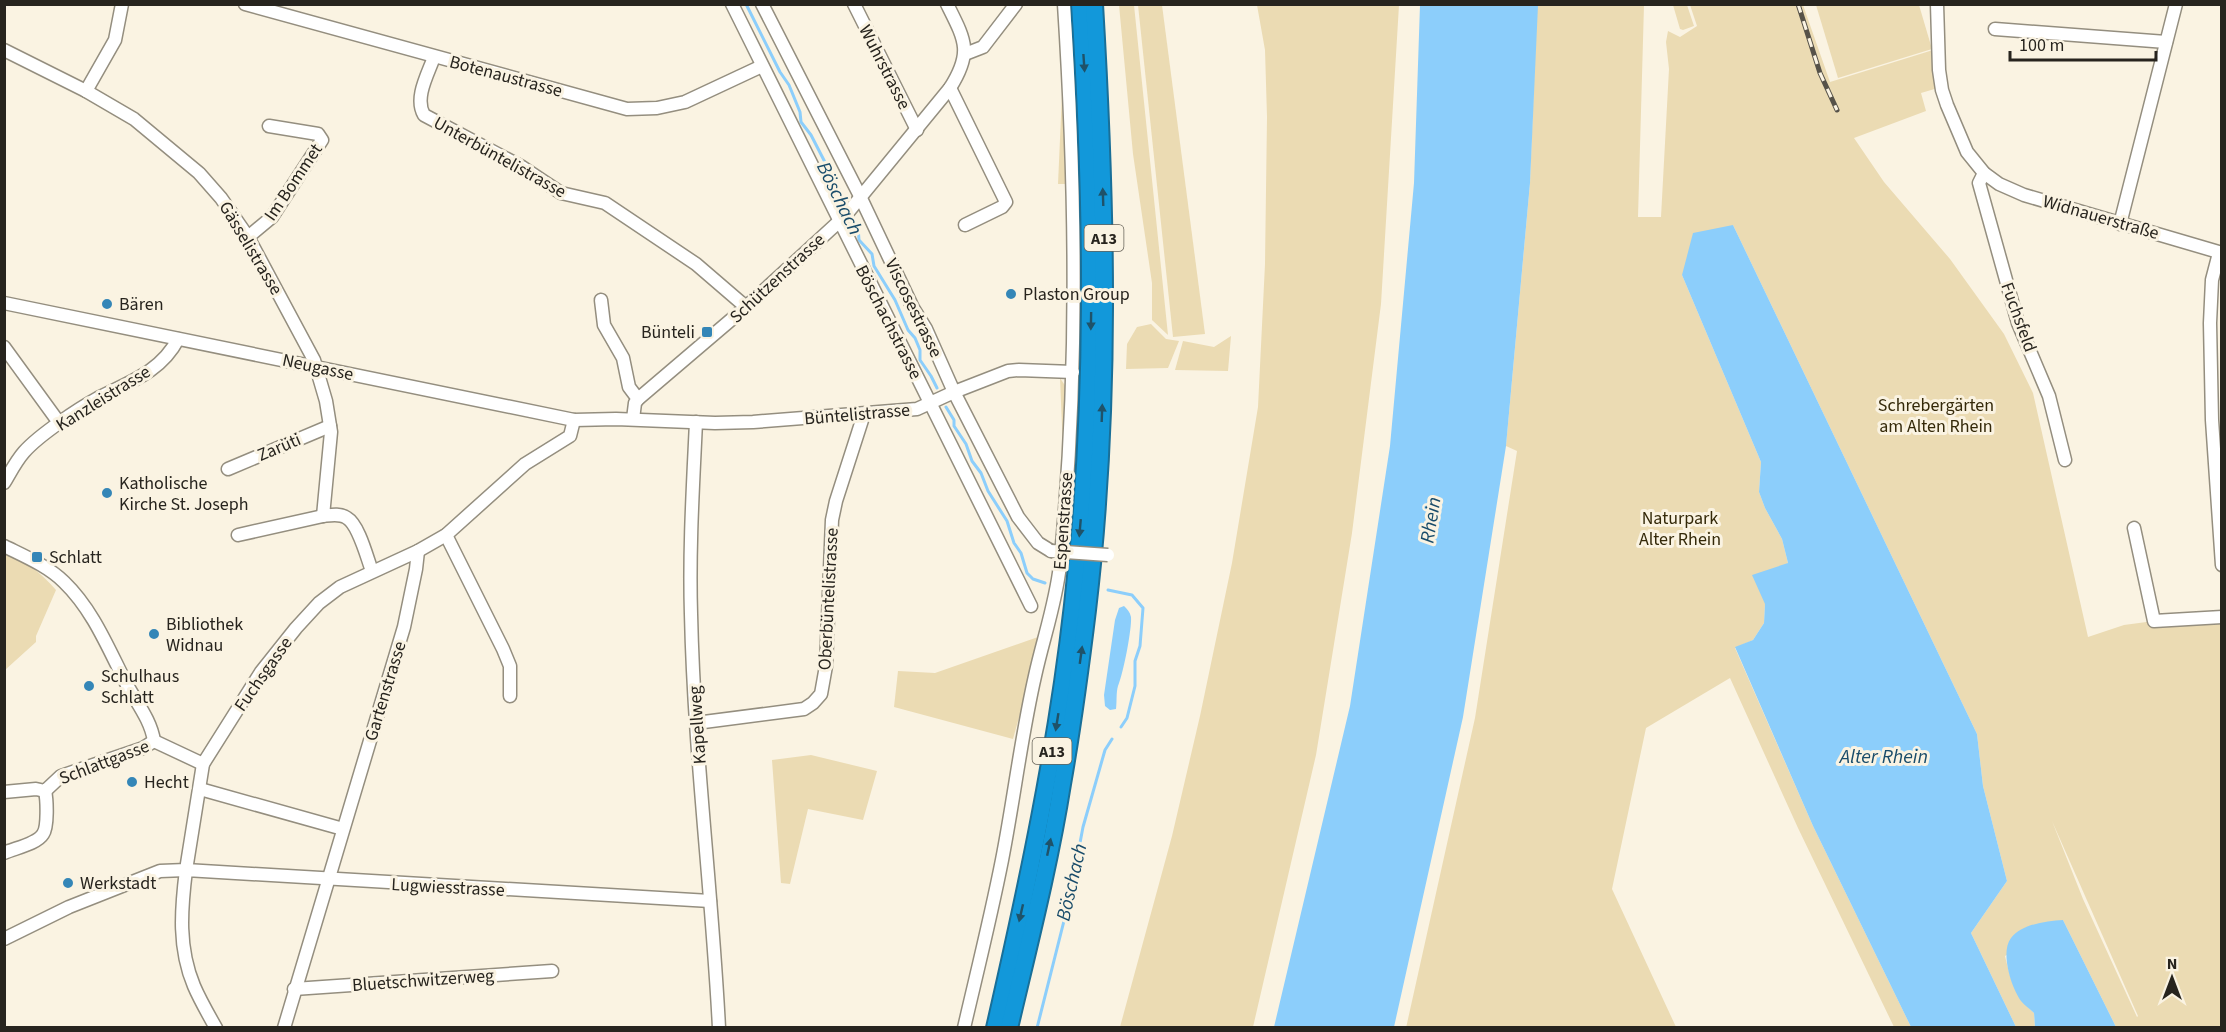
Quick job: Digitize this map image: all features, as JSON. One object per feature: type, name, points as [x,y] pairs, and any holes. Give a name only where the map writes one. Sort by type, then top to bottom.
[{"type":"highway","name":"A13","points":[[995,1028],[1047,788],[1070,629],[1081,523],[1091,319],[1090,200],[1080,4]]},
{"type":"highway","name":"A13","points":[[1009,1028],[1062,786],[1087,610],[1095,523],[1102,419],[1105,317],[1104,198],[1094,4]]},
{"type":"street","points":[[86,91],[114,40],[122,4]]},
{"type":"street","name":"Botenaustrasse","points":[[245,4],[627,109],[657,108],[685,102],[762,66]]},
{"type":"street","name":"Böschachstrasse","points":[[732,4],[842,218],[929,404],[1031,606]]},
{"type":"street","name":"Viscosestrasse","points":[[762,4],[1018,517],[1038,543],[1051,551],[1108,555]]},
{"type":"street","name":"Wuhrstrasse","points":[[854,4],[917,130]]},
{"type":"street","points":[[947,4],[961,32],[965,54],[983,47],[1016,4]]},
{"type":"street","name":"Espenstrasse","points":[[964,1028],[1002,863],[1035,675],[1053,609],[1060,567],[1073,372],[1074,205],[1064,4]]},
{"type":"street","points":[[1937,4],[1939,70],[1942,90],[1967,152],[1984,173]]},
{"type":"street","points":[[2120,224],[2176,4]]},
{"type":"street","points":[[1995,30],[2166,42]]},
{"type":"street","name":"Gässelistrasse","points":[[4,50],[86,91],[134,119],[199,173],[221,198],[248,237],[305,341],[326,401],[330,426],[323,516]]},
{"type":"street","name":"Schützenstrasse","points":[[638,399],[746,307],[842,218],[950,88],[960,73],[965,54]]},
{"type":"street","name":"Unterbüntelistrasse","points":[[434,57],[421,97],[421,110],[424,115],[522,167],[561,194],[605,203],[696,264],[746,307]]},
{"type":"street","points":[[950,88],[1006,202],[1002,207],[964,225]]},
{"type":"street","name":"Im Bommet","points":[[248,237],[272,217],[322,140],[318,134],[269,126]]},
{"type":"street","name":"Widnauerstraße","points":[[1984,173],[1999,184],[2024,195],[2220,253]]},
{"type":"street","name":"Fuchsfeld","points":[[1984,173],[1979,183],[2004,278],[2018,323],[2049,396],[2065,460]]},
{"type":"street","points":[[2220,253],[2212,280],[2210,323],[2212,420],[2222,565]]},
{"type":"street","points":[[601,300],[603,325],[623,358],[629,387],[638,399],[635,403],[633,419]]},
{"type":"street","name":"Neugasse","points":[[4,303],[574,420],[633,419]]},
{"type":"street","name":"Kanzleistrasse","points":[[4,483],[23,453],[98,398],[130,384],[152,370],[166,356],[177,339]]},
{"type":"street","points":[[4,347],[60,424]]},
{"type":"street","name":"Büntelistrasse","points":[[633,419],[753,422],[917,409],[1008,371],[1073,372]]},
{"type":"street","name":"Oberbüntelistrasse","points":[[696,723],[804,709],[813,704],[821,694],[826,666],[832,520],[864,414]]},
{"type":"street","name":"Fuchsgasse","points":[[216,1028],[195,987],[185,957],[181,919],[186,870],[203,764],[261,672],[319,603],[340,587],[418,551],[446,535],[525,464],[570,436],[574,420]]},
{"type":"street","name":"Kapellweg","points":[[696,422],[690,612],[719,1028]]},
{"type":"street","name":"Zarüti","points":[[228,469],[330,426]]},
{"type":"street","points":[[238,535],[323,516],[338,515],[348,518],[355,526],[372,571]]},
{"type":"street","points":[[2134,528],[2154,621],[2222,617]]},
{"type":"street","points":[[446,535],[510,666],[510,696]]},
{"type":"street","points":[[4,546],[60,579],[84,605],[105,638],[148,721],[154,741]]},
{"type":"street","name":"Gartenstrasse","points":[[284,1028],[404,627],[417,569],[418,551]]},
{"type":"street","name":"Schlattgasse","points":[[4,792],[36,789],[45,791],[61,776],[143,748],[154,741],[203,764]]},
{"type":"street","points":[[200,789],[343,829]]},
{"type":"street","points":[[4,853],[44,834],[46,827],[45,791]]},
{"type":"street","points":[[4,939],[69,907],[160,871],[186,870]]},
{"type":"street","name":"Lugwiesstrasse","points":[[186,870],[710,902]]},
{"type":"street","name":"Bluetschwitzerweg","points":[[294,989],[552,971]]},
{"type":"green space","points":[[1119,5],[1134,5],[1168,335],[1152,320],[1152,283],[1133,154]]},
{"type":"green space","points":[[1138,5],[1162,5],[1205,334],[1173,337]]},
{"type":"green space","points":[[1257,5],[1399,5],[1381,304],[1352,533],[1316,755],[1253,1027],[1120,1027],[1172,836],[1200,716],[1232,563],[1258,407],[1265,264],[1267,117],[1265,50]]},
{"type":"green space","points":[[1537,5],[1644,5],[1638,217],[1661,217],[1669,69],[1666,42],[1668,31],[1680,37],[1697,26],[1690,5],[1803,5],[1830,82],[1933,50],[1938,88],[1921,93],[1926,111],[1854,138],[1884,182],[1950,259],[2004,334],[2033,393],[2088,637],[2124,625],[2154,621],[2221,619],[2221,1027],[2116,1027],[2063,920],[2005,956],[2015,988],[2034,1013],[2035,1027],[2016,1027],[1971,933],[2007,881],[1983,786],[1977,734],[1733,225],[1682,275],[1761,462],[1759,492],[1782,539],[1788,563],[1765,604],[1764,623],[1753,640],[1735,648],[1813,826],[1911,1027],[1894,1027],[1798,828],[1730,678],[1646,728],[1612,889],[1676,1027],[1406,1028],[1475,718],[1517,451],[1506,446],[1530,183]],"holes":[[[2052,821],[2138,1016],[2083,899]]]},
{"type":"green space","points":[[1673,5],[1687,5],[1694,26],[1680,29]]},
{"type":"green space","points":[[1816,5],[1919,5],[1932,49],[1838,78]]},
{"type":"green space","points":[[1062,94],[1066,184],[1058,184]]},
{"type":"green space","points":[[1151,324],[1166,339],[1179,341],[1168,368],[1126,369],[1127,344],[1137,327]]},
{"type":"green space","points":[[1231,336],[1228,371],[1175,370],[1183,341],[1214,347]]},
{"type":"green space","points":[[1060,378],[1066,387],[1063,450]]},
{"type":"green space","points":[[4,550],[32,567],[56,590],[36,636],[36,642],[5,670]]},
{"type":"green space","points":[[1038,637],[1013,739],[894,707],[898,671],[935,673]]},
{"type":"green space","points":[[811,755],[877,771],[863,820],[808,809],[790,884],[781,883],[772,760]]},
{"type":"water","name":"Rhein","points":[[1420,5],[1538,5],[1530,183],[1506,446],[1463,717],[1394,1027],[1274,1027],[1350,706],[1390,446],[1414,183]]},
{"type":"water","name":"Alter Rhein","points":[[1733,225],[1977,734],[1983,786],[2007,881],[1971,933],[2016,1027],[1911,1027],[1813,826],[1735,647],[1753,640],[1764,623],[1765,604],[1752,575],[1788,563],[1782,539],[1759,492],[1761,462],[1682,275],[1693,233]]},
{"type":"water","points":[[1124,606],[1131,617],[1130,631],[1125,662],[1117,688],[1116,709],[1110,710],[1105,706],[1104,695],[1115,620],[1119,608]]},
{"type":"water","points":[[2063,920],[2116,1027],[2035,1027],[2034,1013],[2017,995],[2008,970],[2007,952],[2011,938],[2028,926]]},
{"type":"waterway","name":"Böschach","points":[[746,4],[780,72],[789,85],[800,112],[801,122],[811,135],[848,207]]},
{"type":"waterway","name":"Böschach","points":[[851,213],[858,227],[859,240],[872,254],[874,266],[895,300],[908,330],[915,338],[920,350],[920,360],[937,388]]},
{"type":"waterway","name":"Böschach","points":[[946,407],[988,491],[1007,521],[1027,573],[1033,579],[1045,583]]},
{"type":"waterway","name":"Böschach","points":[[1108,590],[1132,595],[1143,608],[1140,646],[1135,661],[1135,686],[1127,718],[1121,727]]},
{"type":"waterway","name":"Böschach","points":[[1037,1028],[1069,901],[1083,827],[1105,750],[1112,739]]},
{"type":"railway","points":[[1798,4],[1820,73],[1837,110]]},
{"type":"place","name":"Plaston Group","points":[[1011,294]]},
{"type":"place","name":"Bären","points":[[107,304]]},
{"type":"place","name":"Bünteli","points":[[707,332]]},
{"type":"place","name":"Katholische Kirche St. Joseph","points":[[107,493]]},
{"type":"place","name":"Schlatt","points":[[37,557]]},
{"type":"place","name":"Bibliothek Widnau","points":[[154,634]]},
{"type":"place","name":"Schulhaus Schlatt","points":[[89,686]]},
{"type":"place","name":"Hecht","points":[[132,782]]},
{"type":"place","name":"Werkstadt","points":[[68,883]]},
{"type":"park label","name":"Schrebergärten am Alten Rhein","points":[[1936,415]]},
{"type":"park label","name":"Naturpark Alter Rhein","points":[[1680,528]]}]
